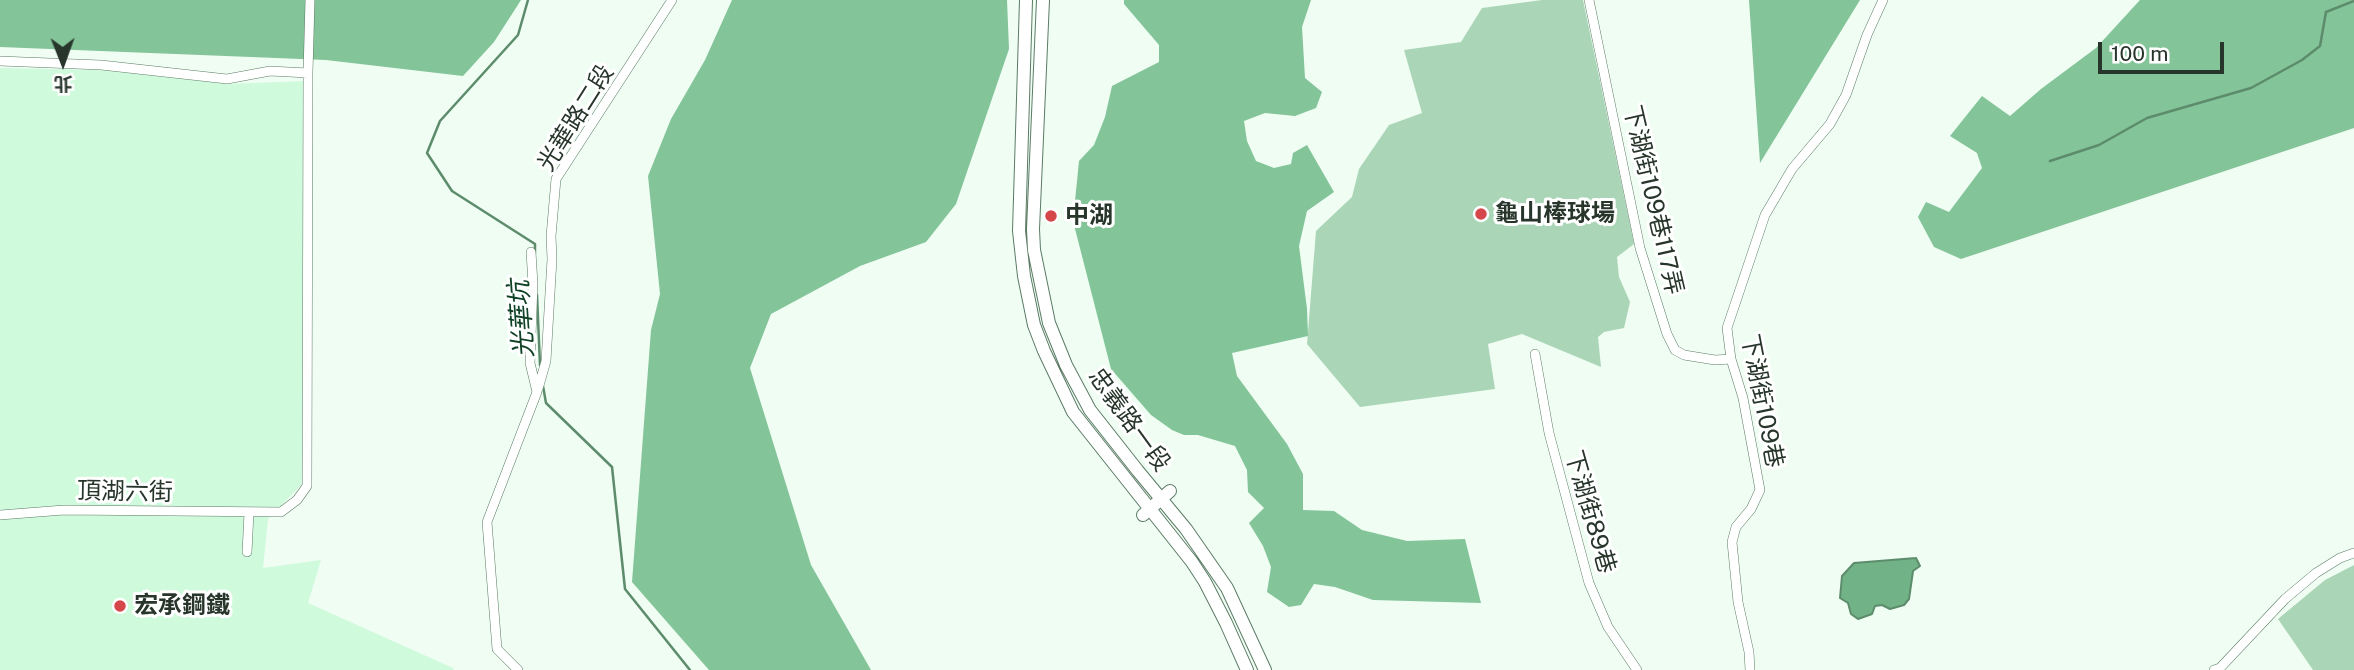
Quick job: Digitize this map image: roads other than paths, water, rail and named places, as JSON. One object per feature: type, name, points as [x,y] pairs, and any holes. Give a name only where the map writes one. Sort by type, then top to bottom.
[{"type":"main road","name":"忠義路一段","points":[[1026,0],[1022,49],[1019,231],[1024,276],[1034,325],[1073,411],[1147,512],[1192,562],[1205,582],[1247,670]]},
{"type":"main road","name":"忠義路一段","points":[[1043,0],[1047,50],[1033,229],[1036,261],[1049,323],[1066,365],[1090,410],[1166,495],[1227,588],[1265,670]]},
{"type":"main road","points":[[1022,49],[1047,50]]},
{"type":"main road","points":[[1147,512],[1166,495]]},
{"type":"street","name":"頂湖六街","points":[[0,514],[64,510],[281,512],[297,500],[307,486],[310,0]]},
{"type":"street","name":"光華路二段","points":[[518,670],[497,649],[487,522],[537,392],[546,361],[556,179],[672,0]]},
{"type":"street","name":"下湖街109巷117弄","points":[[1590,0],[1640,248],[1670,343],[1684,355],[1715,360],[1731,359]]},
{"type":"street","name":"下湖街109巷","points":[[1750,670],[1731,542],[1736,527],[1751,509],[1759,490],[1743,398],[1731,359],[1727,328],[1765,215],[1792,169],[1830,124],[1846,95],[1867,35],[1884,0]]},
{"type":"street","points":[[0,61],[101,65],[227,79],[271,71],[308,73]]},
{"type":"street","points":[[531,252],[533,284],[530,363],[537,392]]},
{"type":"street","name":"下湖街89巷","points":[[1535,354],[1549,433],[1589,583],[1608,627],[1637,670]]},
{"type":"street","points":[[247,552],[249,513]]},
{"type":"street","points":[[2214,670],[2220,668],[2285,598],[2316,573],[2354,553]]},
{"type":"waterway","name":"光華坑","points":[[528,0],[518,35],[440,121],[427,153],[452,191],[535,244],[535,253]]},
{"type":"waterway","points":[[2050,161],[2099,145],[2147,118],[2251,88],[2302,60],[2320,46],[2326,12],[2354,1]]},
{"type":"waterway","name":"光華坑","points":[[537,295],[540,365]]},
{"type":"waterway","name":"光華坑","points":[[543,386],[546,403],[612,467],[625,589],[690,670]]},
{"type":"place","name":"龜山棒球場","points":[[1481,214]]},
{"type":"place","name":"中湖","points":[[1051,216]]},
{"type":"place","name":"宏承鋼鐵","points":[[120,606]]}]
